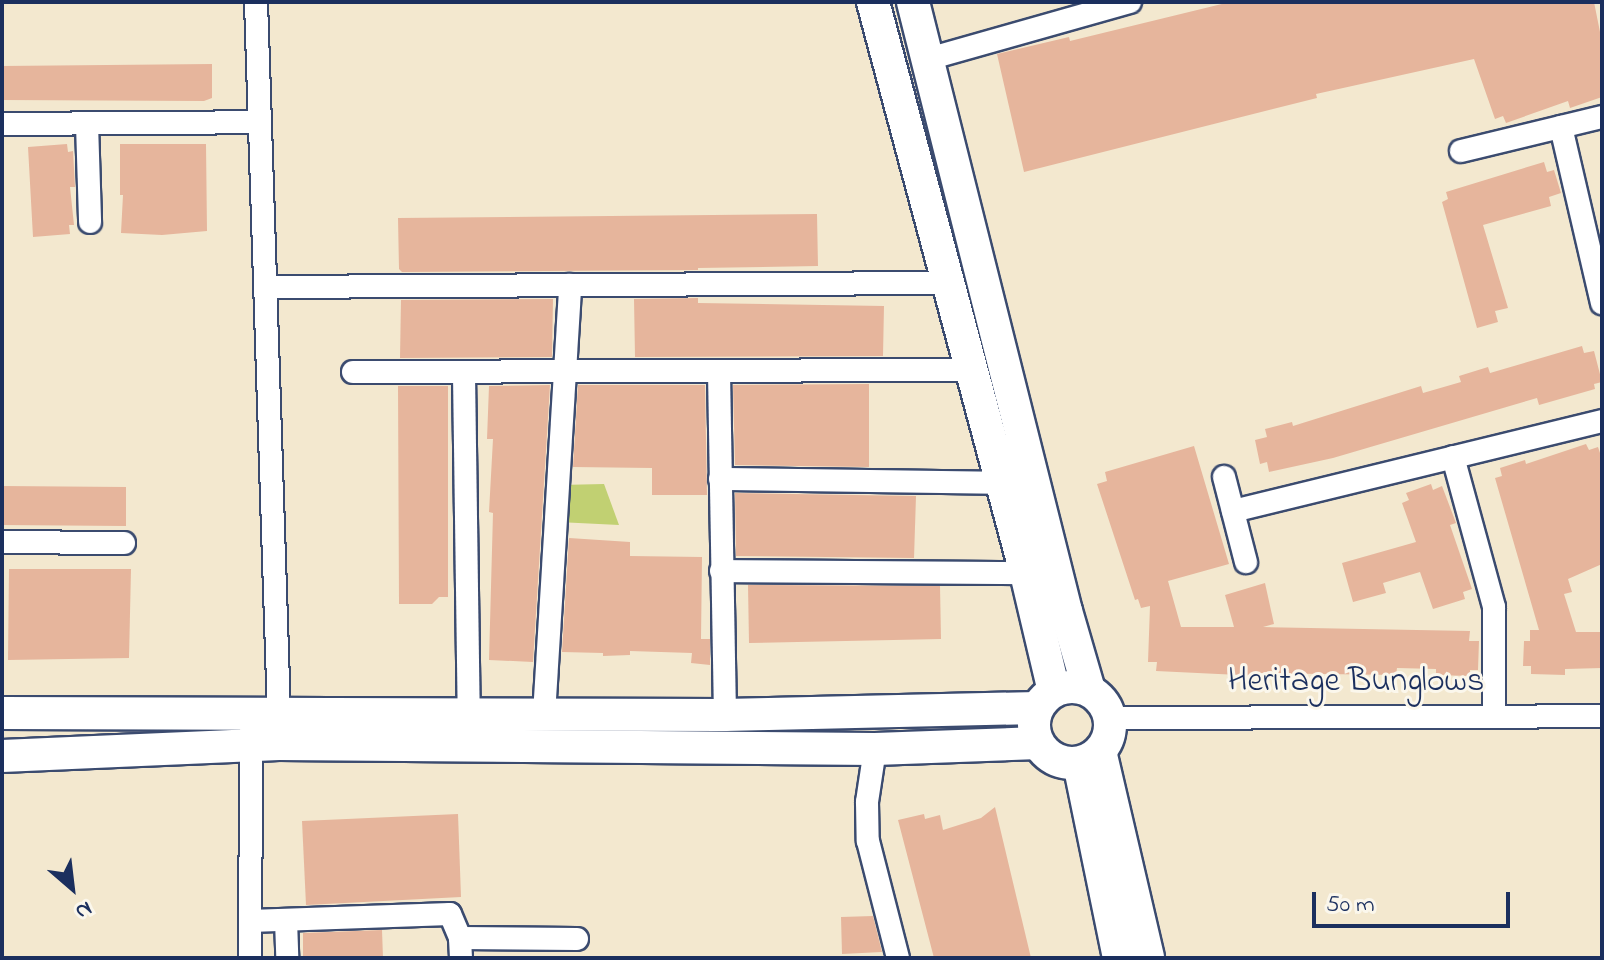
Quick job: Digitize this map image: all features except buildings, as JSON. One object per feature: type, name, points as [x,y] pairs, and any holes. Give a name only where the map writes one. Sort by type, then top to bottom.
[{"type":"street","points":[[250,958],[260,724],[265,287],[256,2]]},
{"type":"street","points":[[873,2],[1026,573],[1045,700],[1034,732],[1038,743],[1055,759],[1090,757],[1107,742],[1110,718],[1106,706],[1089,690],[1066,611],[913,2]]},
{"type":"street","points":[[928,59],[1130,2]]},
{"type":"street","points":[[1461,151],[1602,117]]},
{"type":"street","points":[[2,124],[260,122]]},
{"type":"street","points":[[87,124],[90,222]]},
{"type":"street","points":[[1561,127],[1602,303]]},
{"type":"street","points":[[265,287],[948,283]]},
{"type":"street","points":[[544,715],[570,285]]},
{"type":"street","points":[[353,372],[972,370]]},
{"type":"street","points":[[719,372],[725,715]]},
{"type":"street","points":[[464,374],[469,713]]},
{"type":"street","points":[[1233,511],[1602,421]]},
{"type":"street","points":[[1453,457],[1495,617],[1494,716]]},
{"type":"street","points":[[1224,477],[1246,562]]},
{"type":"street","points":[[720,479],[1002,483]]},
{"type":"street","points":[[2,542],[124,543]]},
{"type":"street","points":[[721,571],[1026,573]]},
{"type":"street","points":[[2,756],[260,724],[469,713],[725,715],[1045,700],[1065,687],[1089,690]]},
{"type":"street","points":[[2,713],[875,749],[1038,743]]},
{"type":"street","name":"Heritage Bunglows","points":[[1110,718],[1602,716]]},
{"type":"street","points":[[875,749],[867,802],[868,841],[898,958]]},
{"type":"street","points":[[1090,757],[1119,958]]},
{"type":"street","points":[[1090,757],[1148,958]]},
{"type":"street","points":[[250,921],[450,914],[461,948],[577,939]]},
{"type":"street","points":[[286,920],[287,958]]},
{"type":"green space","points":[[604,484],[619,525],[558,522],[560,485]]}]
